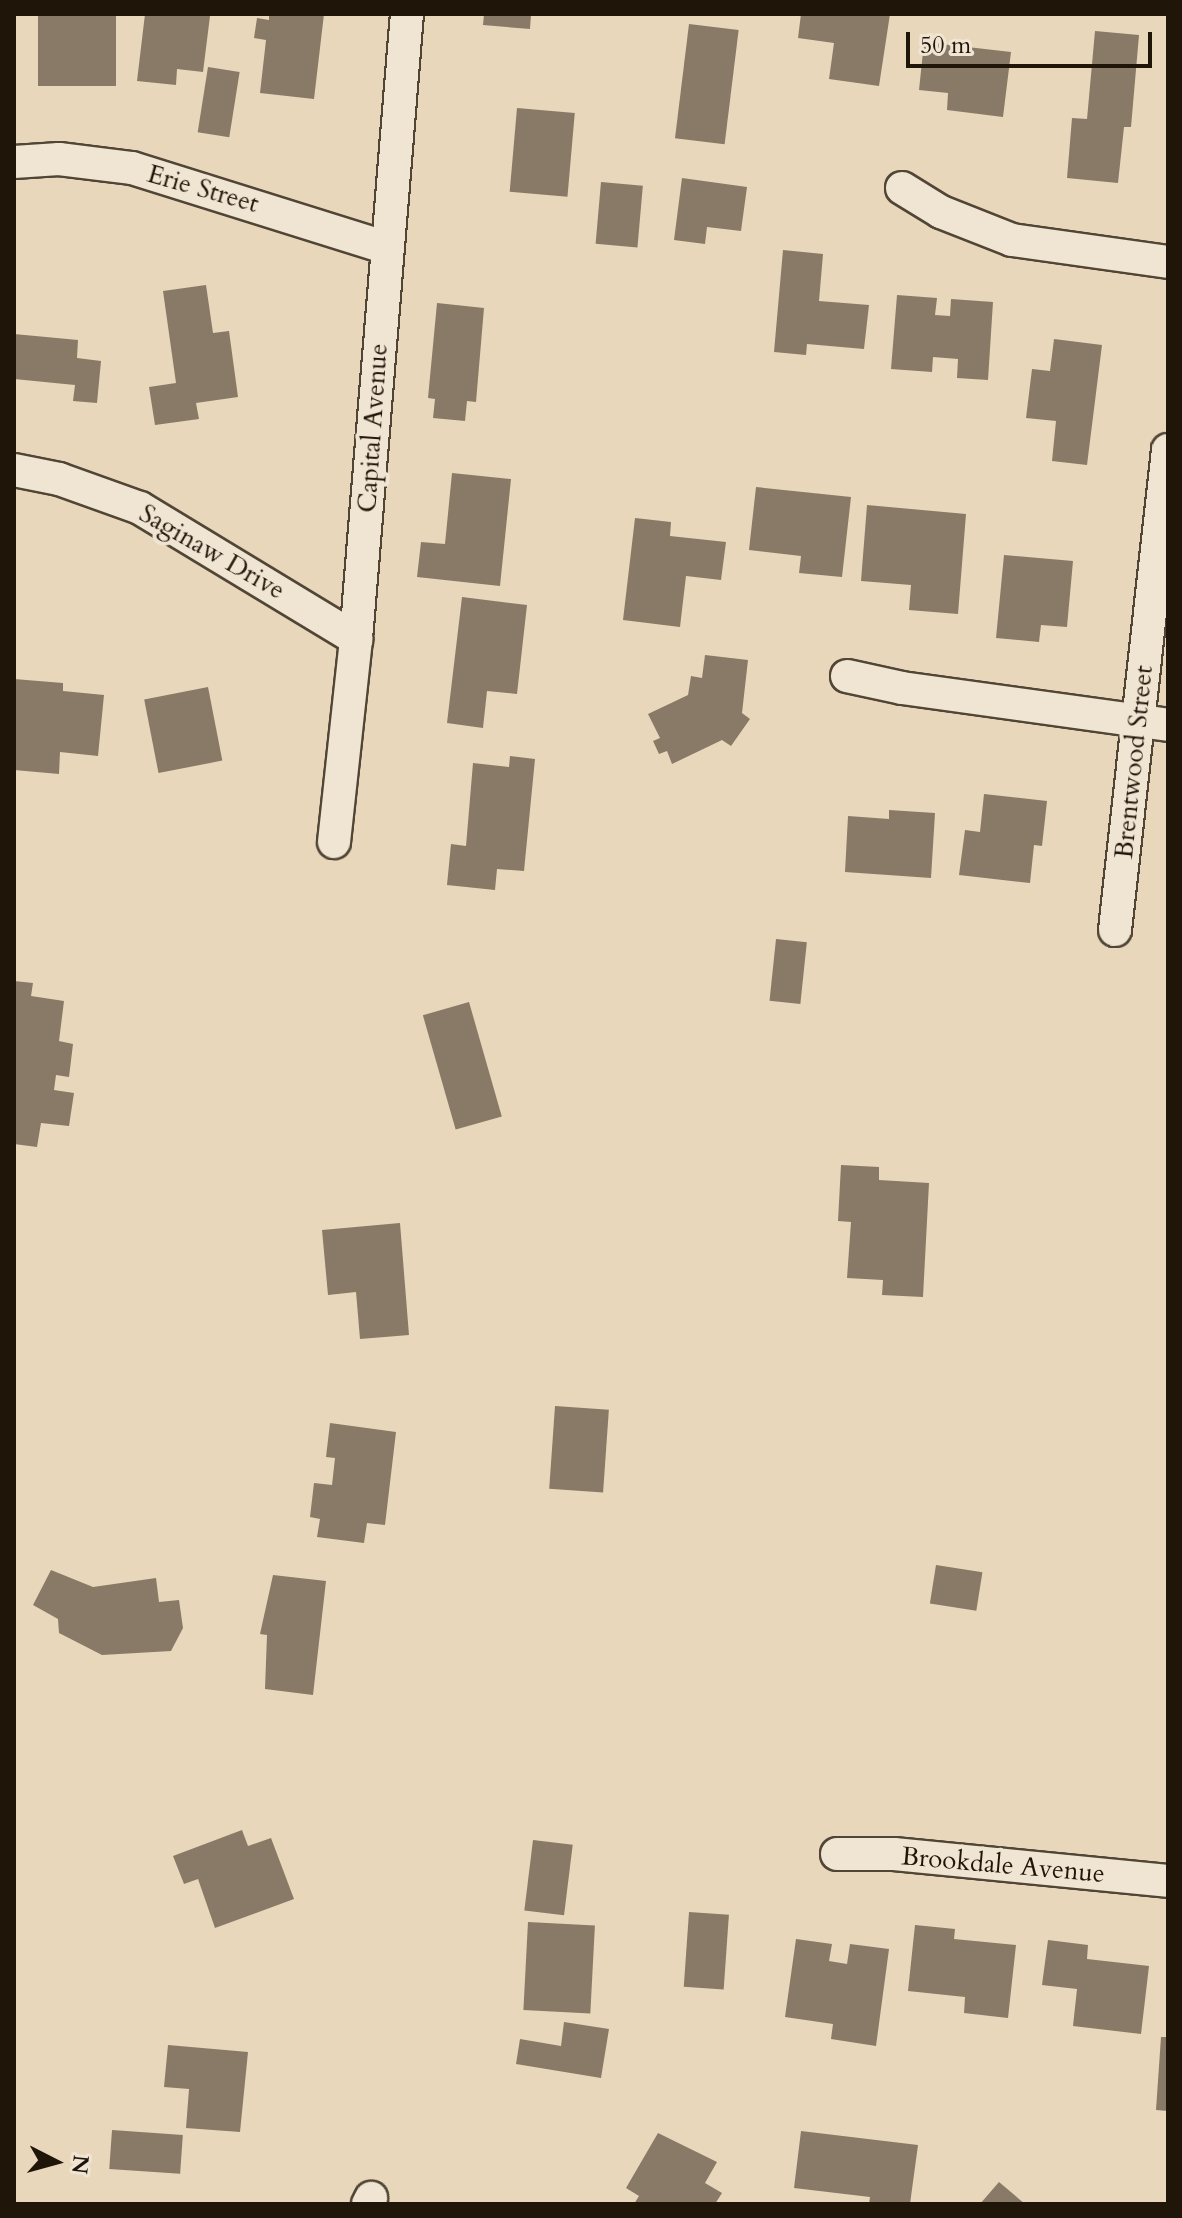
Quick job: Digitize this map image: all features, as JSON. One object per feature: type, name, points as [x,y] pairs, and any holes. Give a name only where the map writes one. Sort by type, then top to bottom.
[{"type":"street","name":"Capital Avenue","points":[[334,842],[356,639],[407,14]]},
{"type":"street","name":"Erie Street","points":[[14,162],[59,159],[132,168],[387,248]]},
{"type":"street","points":[[902,188],[941,212],[1012,240],[1168,262]]},
{"type":"street","name":"Brentwood Street","points":[[1115,930],[1153,724],[1168,450]]},
{"type":"street","name":"Saginaw Drive","points":[[14,470],[59,479],[140,508],[356,639]]},
{"type":"street","points":[[847,676],[1153,724]]},
{"type":"street","name":"Brookdale Avenue","points":[[837,1854],[894,1854],[1168,1881]]},
{"type":"building","points":[[38,14],[116,14],[116,86],[38,86]]},
{"type":"building","points":[[145,14],[210,16],[203,72],[177,69],[176,85],[137,81]]},
{"type":"building","points":[[269,14],[324,14],[314,99],[260,93],[266,40],[254,38],[257,18],[269,20]]},
{"type":"building","points":[[484,14],[531,14],[530,29],[483,25]]},
{"type":"building","points":[[801,14],[890,14],[879,86],[829,79],[834,43],[798,38]]},
{"type":"building","points":[[689,24],[739,30],[725,144],[675,138]]},
{"type":"building","points":[[1095,31],[1139,35],[1131,127],[1124,127],[1118,183],[1067,178],[1072,118],[1087,119]]},
{"type":"building","points":[[924,42],[1011,52],[1003,117],[947,110],[948,93],[919,90]]},
{"type":"building","points":[[208,67],[240,72],[229,137],[198,132]]},
{"type":"building","points":[[517,108],[575,113],[567,197],[510,192]]},
{"type":"building","points":[[682,178],[747,187],[741,231],[707,227],[705,244],[674,240]]},
{"type":"building","points":[[601,182],[643,186],[637,247],[596,244]]},
{"type":"building","points":[[783,250],[823,254],[819,301],[869,305],[864,349],[807,344],[806,355],[774,352]]},
{"type":"building","points":[[206,285],[213,333],[229,331],[238,397],[196,403],[199,419],[155,425],[149,387],[176,383],[163,291]]},
{"type":"building","points":[[897,295],[937,298],[935,315],[950,316],[951,299],[993,302],[988,380],[957,378],[958,359],[933,357],[932,372],[891,369]]},
{"type":"building","points":[[437,303],[484,308],[476,402],[467,401],[465,421],[433,418],[435,399],[428,398]]},
{"type":"building","points":[[14,334],[78,340],[77,358],[101,361],[97,403],[73,401],[75,385],[14,379]]},
{"type":"building","points":[[1054,339],[1102,345],[1087,465],[1052,461],[1056,421],[1026,418],[1032,369],[1050,371]]},
{"type":"building","points":[[452,473],[511,479],[500,586],[417,577],[421,542],[445,544]]},
{"type":"building","points":[[756,487],[851,497],[842,577],[799,573],[801,556],[749,550]]},
{"type":"building","points":[[867,505],[966,514],[958,614],[909,610],[911,585],[861,581]]},
{"type":"building","points":[[635,518],[671,522],[670,536],[726,542],[721,580],[686,576],[680,627],[623,620]]},
{"type":"building","points":[[1004,555],[1073,561],[1067,627],[1041,625],[1039,642],[996,638]]},
{"type":"building","points":[[462,597],[527,605],[517,694],[487,691],[483,728],[447,723]]},
{"type":"building","points":[[705,655],[748,660],[742,713],[750,719],[731,746],[722,740],[672,764],[667,751],[659,754],[653,741],[660,738],[648,714],[688,695],[691,676],[702,678]]},
{"type":"building","points":[[14,679],[63,683],[63,691],[104,695],[98,756],[60,752],[59,774],[14,770]]},
{"type":"building","points":[[208,687],[222,761],[159,773],[144,699]]},
{"type":"building","points":[[510,756],[535,759],[524,871],[497,869],[495,890],[447,885],[451,844],[466,846],[473,763],[509,767]]},
{"type":"building","points":[[984,794],[1047,801],[1042,846],[1034,845],[1030,883],[959,875],[965,830],[980,832]]},
{"type":"building","points":[[889,810],[935,813],[931,878],[845,872],[848,816],[889,819]]},
{"type":"building","points":[[776,939],[807,942],[800,1004],[770,1001]]},
{"type":"building","points":[[14,981],[33,983],[31,996],[64,1001],[59,1041],[73,1044],[69,1077],[56,1075],[54,1090],[74,1093],[69,1126],[41,1123],[37,1147],[14,1144]]},
{"type":"building","points":[[469,1002],[502,1116],[456,1130],[423,1015]]},
{"type":"building","points":[[841,1165],[879,1167],[879,1180],[929,1183],[923,1297],[882,1295],[883,1280],[847,1278],[851,1222],[838,1221]]},
{"type":"building","points":[[400,1223],[409,1335],[360,1339],[356,1292],[328,1295],[322,1230]]},
{"type":"building","points":[[555,1406],[609,1410],[603,1493],[549,1489]]},
{"type":"building","points":[[330,1423],[396,1432],[385,1525],[367,1523],[364,1543],[317,1537],[320,1519],[310,1517],[314,1483],[332,1485],[335,1458],[326,1457]]},
{"type":"building","points":[[936,1565],[982,1572],[976,1611],[930,1604]]},
{"type":"building","points":[[51,1570],[93,1587],[156,1578],[159,1602],[179,1600],[183,1628],[171,1651],[102,1655],[59,1633],[58,1619],[33,1605]]},
{"type":"building","points":[[273,1575],[326,1581],[313,1695],[265,1689],[267,1635],[260,1634]]},
{"type":"building","points":[[242,1830],[248,1846],[271,1838],[294,1899],[215,1928],[198,1879],[184,1884],[173,1856]]},
{"type":"building","points":[[533,1840],[573,1845],[564,1915],[524,1910]]},
{"type":"building","points":[[689,1912],[729,1915],[724,1990],[684,1987]]},
{"type":"building","points":[[528,1922],[595,1926],[590,2013],[523,2010]]},
{"type":"building","points":[[915,1925],[955,1929],[954,1939],[1016,1945],[1008,2018],[964,2013],[965,1997],[908,1991]]},
{"type":"building","points":[[796,1939],[832,1944],[829,1961],[847,1964],[850,1944],[889,1949],[876,2046],[831,2039],[833,2024],[785,2017]]},
{"type":"building","points":[[1048,1940],[1088,1945],[1087,1959],[1149,1966],[1141,2034],[1073,2026],[1077,1989],[1042,1985]]},
{"type":"building","points":[[564,2022],[609,2029],[601,2078],[516,2064],[520,2039],[561,2046]]},
{"type":"building","points":[[1161,2037],[1168,2037],[1168,2111],[1156,2110]]},
{"type":"building","points":[[168,2045],[248,2052],[240,2132],[186,2128],[189,2089],[164,2087]]},
{"type":"building","points":[[112,2130],[183,2135],[180,2174],[109,2169]]},
{"type":"building","points":[[801,2131],[918,2145],[910,2204],[869,2204],[870,2197],[794,2188]]},
{"type":"building","points":[[658,2133],[717,2162],[705,2183],[722,2193],[715,2204],[634,2204],[639,2196],[626,2188]]},
{"type":"building","points":[[999,2182],[1025,2204],[980,2204]]}]
